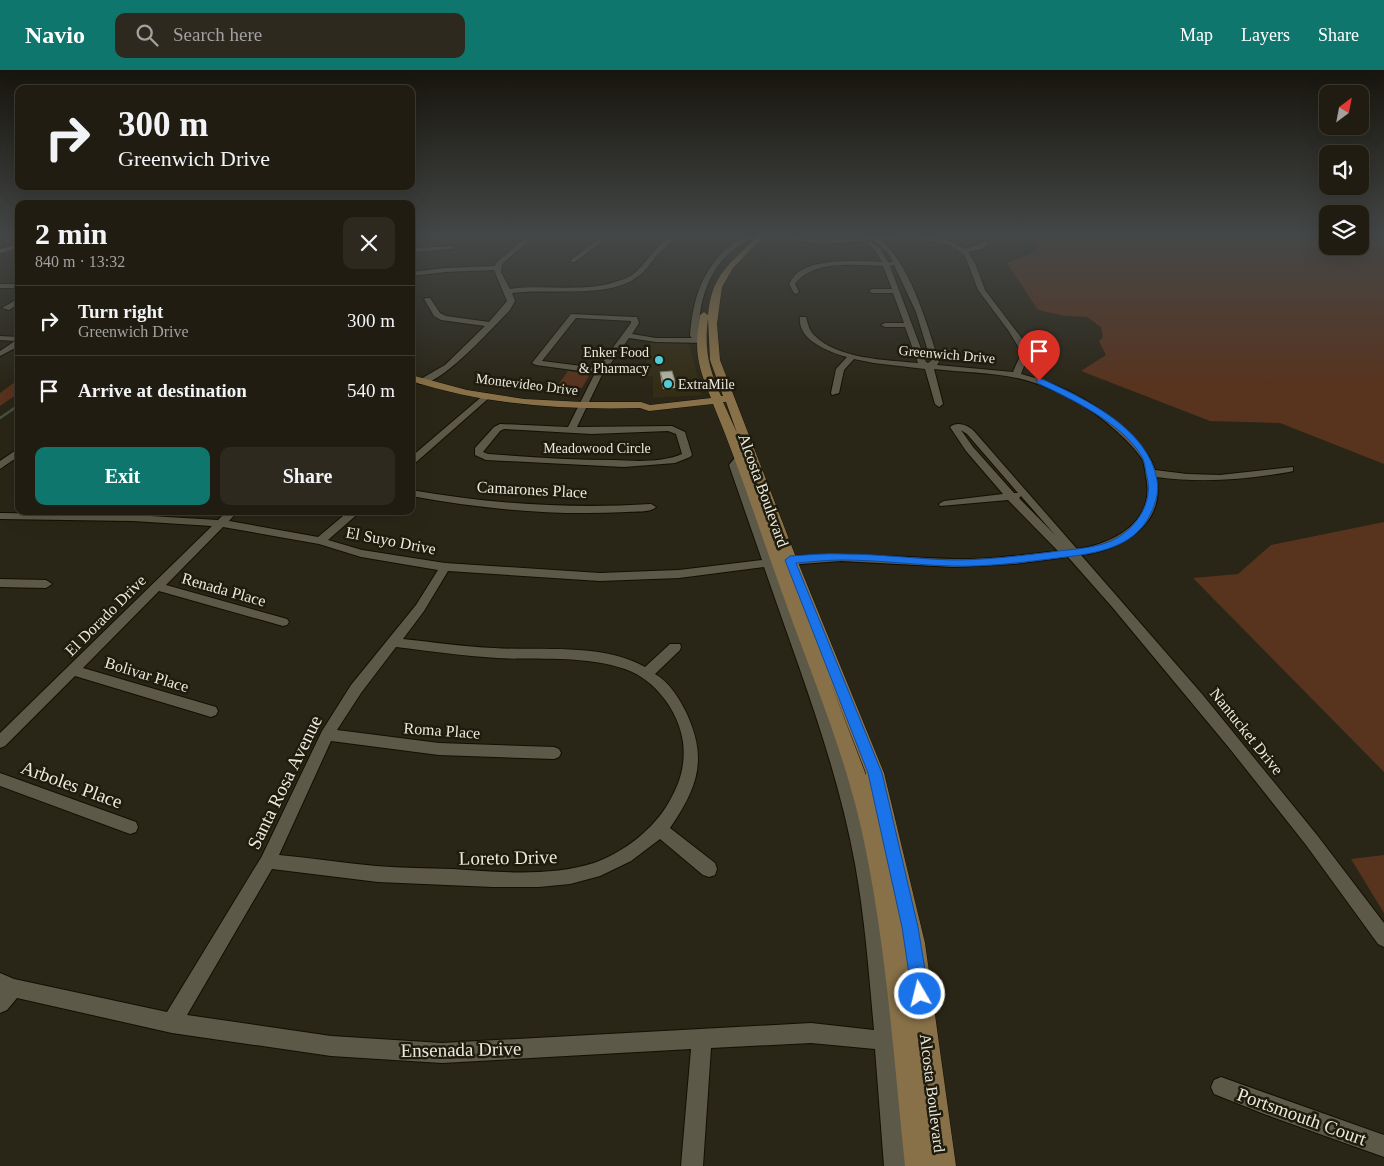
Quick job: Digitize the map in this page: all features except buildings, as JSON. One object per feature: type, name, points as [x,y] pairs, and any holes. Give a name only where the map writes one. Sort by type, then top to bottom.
[{"type":"main road","name":"Alcosta Boulevard","points":[[712,285],[700,341],[706,374],[723,399],[779,561],[875,773],[914,943],[942,1166]]},
{"type":"main road","name":"Alcosta Boulevard","points":[[721,285],[712,317],[712,341],[723,399],[740,456],[858,777],[876,849],[892,932],[918,1166]]},
{"type":"main road","name":"Montevideo Drive","points":[[415,379],[486,396],[581,406],[641,405],[649,408],[723,399]]},
{"type":"street","points":[[422,382],[448,367],[511,301],[510,291],[506,285]]},
{"type":"street","points":[[510,291],[531,288],[584,289],[622,285]]},
{"type":"street","points":[[793,285],[796,292]]},
{"type":"street","points":[[895,285],[922,362],[929,367],[939,404]]},
{"type":"street","points":[[907,285],[925,325],[935,362],[929,367]]},
{"type":"street","points":[[979,285],[1020,342],[1024,354],[1016,375]]},
{"type":"street","points":[[0,286],[15,286]]},
{"type":"street","points":[[872,291],[897,291]]},
{"type":"street","points":[[428,299],[437,314],[444,318],[490,324]]},
{"type":"street","points":[[6,308],[15,302]]},
{"type":"street","points":[[600,371],[536,363],[574,316],[634,319],[636,323],[629,336],[656,340],[712,341]]},
{"type":"street","name":"Greenwich Drive","points":[[779,561],[841,557],[954,563],[985,562],[1094,550],[1115,543],[1137,527],[1149,510],[1154,490],[1147,459],[1131,439],[1101,413],[1061,390],[1039,381],[1016,375],[874,361],[852,357],[821,344],[806,333],[803,319]]},
{"type":"street","points":[[885,325],[909,325]]},
{"type":"street","name":"Meadowood Circle","points":[[571,430],[581,406],[600,371],[614,351],[629,336]]},
{"type":"street","points":[[0,338],[15,340]]},
{"type":"street","points":[[1020,342],[1052,343]]},
{"type":"street","points":[[0,354],[15,344]]},
{"type":"street","points":[[835,393],[840,369],[852,357]]},
{"type":"street","points":[[415,458],[486,396]]},
{"type":"street","name":"Meadowood Circle","points":[[503,426],[571,430],[675,429],[680,432],[687,455],[678,461],[616,464],[559,463],[486,457],[478,453],[478,450],[497,429],[503,426]]},
{"type":"street","name":"Nantucket Drive","points":[[1072,553],[1071,547],[967,429],[962,426],[955,427],[958,434],[1011,496],[1061,548],[1072,553],[1189,686],[1337,871],[1384,938]]},
{"type":"street","points":[[0,466],[15,454]]},
{"type":"street","points":[[982,463],[996,462]]},
{"type":"street","points":[[1151,472],[1188,478],[1220,479],[1289,469]]},
{"type":"street","name":"Camarones Place","points":[[415,493],[514,508],[618,510],[651,507]]},
{"type":"street","points":[[944,504],[1024,495]]},
{"type":"street","name":"El Suyo Drive","points":[[0,516],[20,515]]},
{"type":"street","name":"El Suyo Drive","points":[[136,515],[220,523],[320,542],[361,553],[445,567],[600,577],[679,574],[779,561]]},
{"type":"street","name":"El Dorado Drive","points":[[0,742],[229,515]]},
{"type":"street","points":[[320,542],[351,515]]},
{"type":"street","name":"Alcosta Boulevard","points":[[779,561],[842,780],[863,862],[875,933],[895,1166]]},
{"type":"street","name":"Santa Rosa Avenue","points":[[172,1023],[268,861],[327,735],[356,689],[420,608],[445,567]]},
{"type":"street","points":[[0,583],[46,584]]},
{"type":"street","name":"Renada Place","points":[[156,586],[283,622]]},
{"type":"street","name":"Loreto Drive","points":[[268,861],[378,874],[518,880],[556,878],[587,873],[623,858],[659,829],[684,792],[691,766],[691,739],[682,715],[668,692],[646,674],[622,662],[589,655],[494,653],[392,642]]},
{"type":"street","points":[[646,674],[675,647]]},
{"type":"street","name":"Bolivar Place","points":[[73,670],[211,711]]},
{"type":"street","name":"Roma Place","points":[[327,735],[439,749],[554,753]]},
{"type":"street","name":"Arboles Place","points":[[0,779],[130,827]]},
{"type":"street","points":[[659,829],[709,869]]},
{"type":"street","points":[[0,1003],[6,985]]},
{"type":"street","name":"Ensenada Drive","points":[[6,985],[172,1023],[330,1046],[442,1052],[811,1033],[885,1039],[927,1046]]},
{"type":"street","points":[[692,1166],[702,1040]]},
{"type":"street","name":"Portsmouth Court","points":[[1221,1087],[1384,1146]]},
{"type":"shaded area","points":[[1022,285],[1384,285],[1384,464],[1280,423],[1210,421],[1081,371],[1106,355],[1099,341],[1103,337],[1101,327],[1087,317],[1065,316],[1038,310]]},
{"type":"shaded area","points":[[651,342],[689,343],[702,395],[653,398],[653,377],[647,376],[646,353]]},
{"type":"shaded area","points":[[568,371],[590,374],[582,388],[558,385]]},
{"type":"shaded area","points":[[15,382],[15,396],[0,406],[0,393]]},
{"type":"shaded area","points":[[1384,522],[1384,772],[1193,578],[1238,574],[1271,545]]},
{"type":"shaded area","points":[[1384,855],[1384,913],[1351,859]]},
{"type":"waterway","points":[[0,418],[15,408]]},
{"type":"place","name":"Enker Food & Pharmacy","points":[[659,360]]},
{"type":"place","name":"ExtraMile","points":[[668,384]]},
{"type":"route","points":[[920,994],[914,943],[875,773],[820,631],[790,560],[841,557],[954,563],[1000,562],[1094,550],[1115,543],[1128,536],[1143,519],[1149,510],[1152,500],[1153,481],[1147,459],[1131,439],[1101,413],[1061,390],[1039,381]]}]
